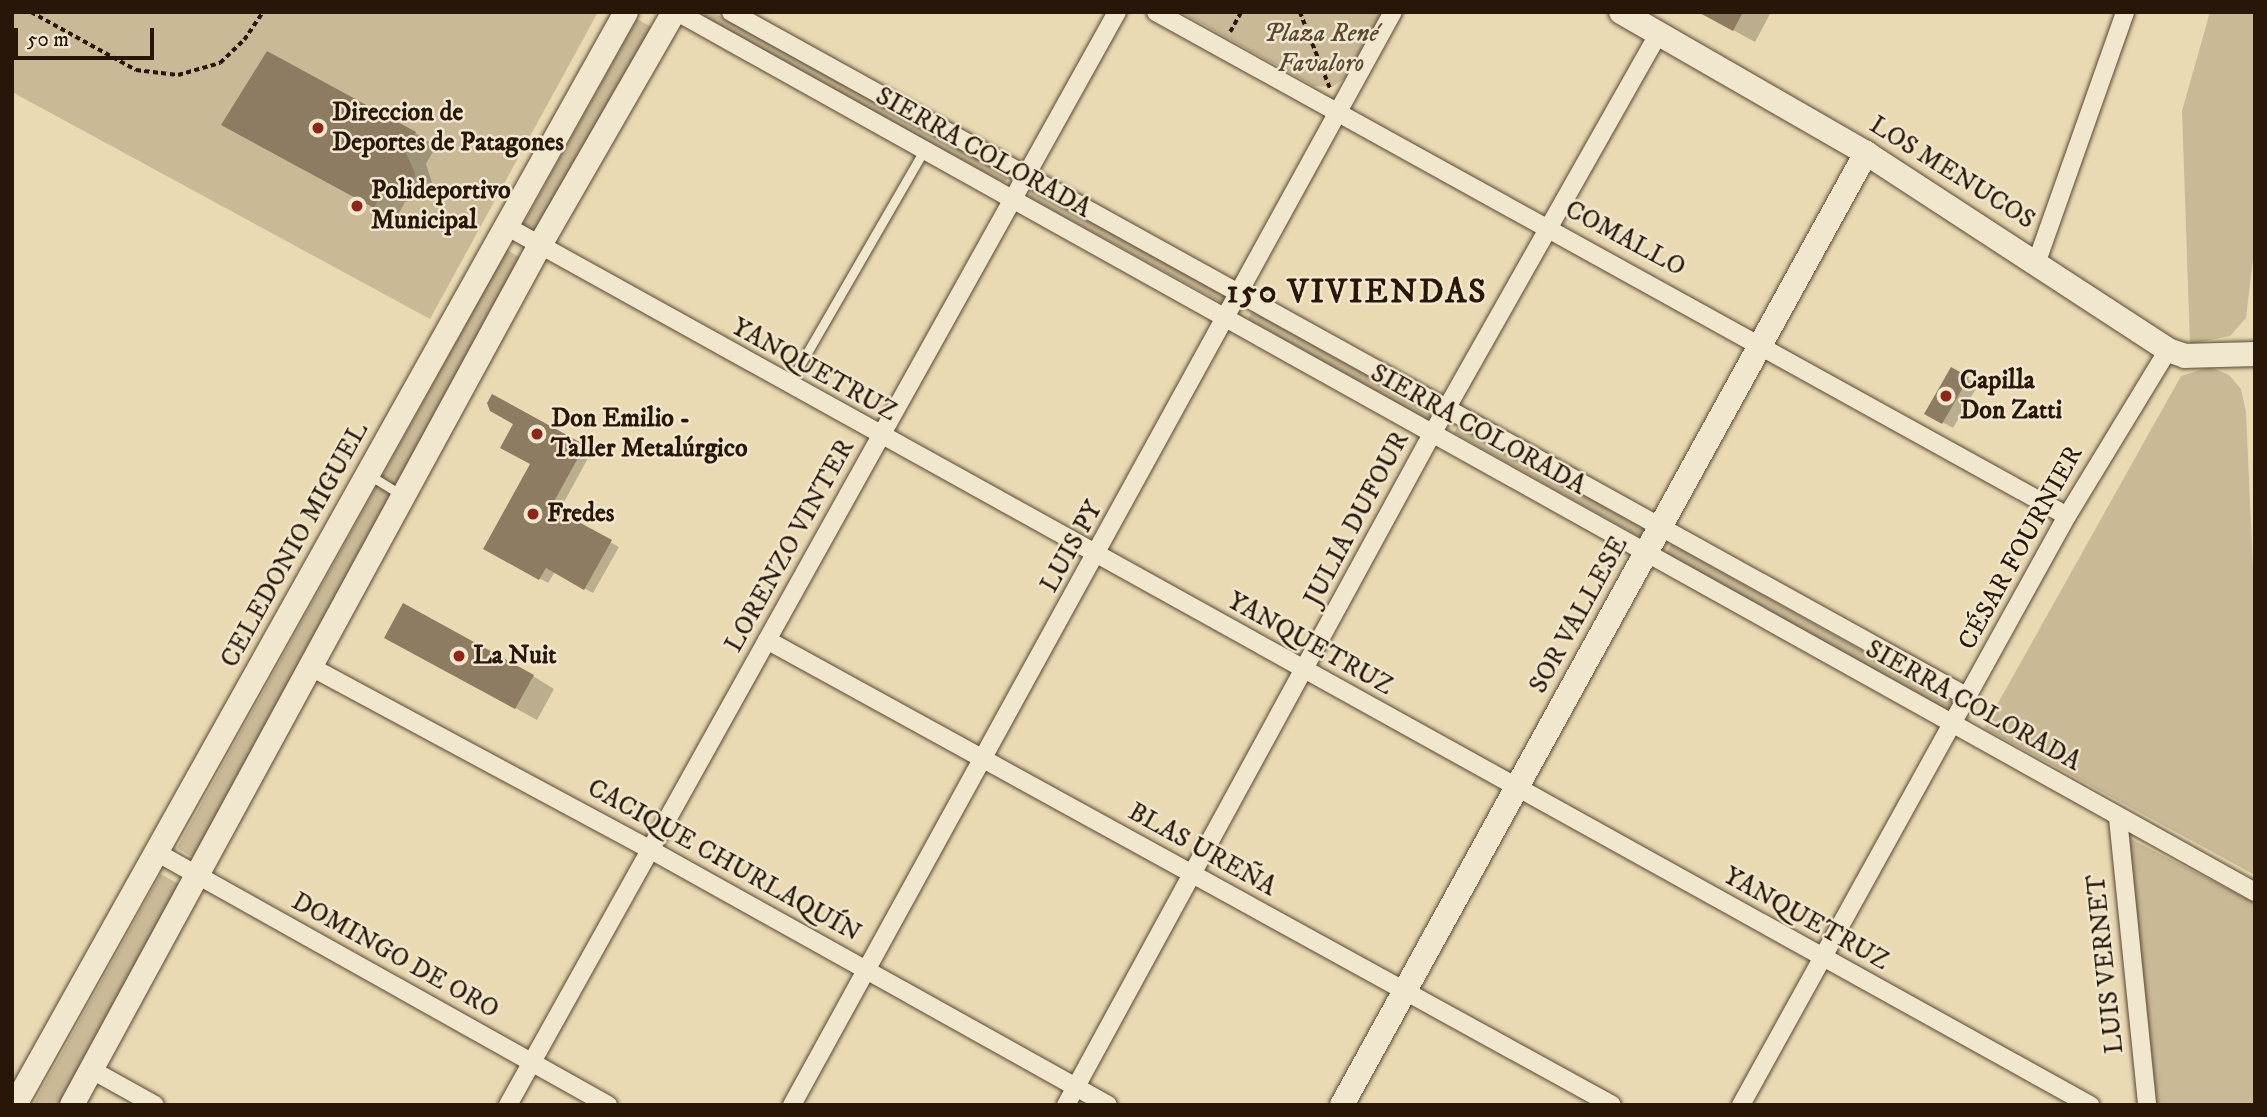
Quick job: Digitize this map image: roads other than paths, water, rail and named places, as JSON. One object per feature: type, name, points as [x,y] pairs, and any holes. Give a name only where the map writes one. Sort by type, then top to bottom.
[{"type":"street","name":"CELEDONIO MIGUEL","points":[[15,1105],[626,12]]},
{"type":"street","name":"SIERRA COLORADA","points":[[675,12],[2255,892]]},
{"type":"street","points":[[72,1105],[200,877],[540,245],[675,12]]},
{"type":"street","name":"SIERRA COLORADA","points":[[731,12],[1968,697]]},
{"type":"street","name":"LORENZO VINTER","points":[[508,1105],[653,851],[879,437],[1117,12]]},
{"type":"street","name":"COMALLO","points":[[1156,12],[1763,344],[2067,516]]},
{"type":"street","name":"LUIS PY","points":[[792,1105],[1097,557],[1393,12]]},
{"type":"street","name":"LOS MENUCOS","points":[[1622,12],[1866,153],[2037,261],[2168,350],[2185,356],[2255,354]]},
{"type":"street","points":[[2037,261],[2124,12]]},
{"type":"street","name":"JULIA DUFOUR","points":[[1066,1105],[1306,672],[1446,408],[1658,34]]},
{"type":"street","name":"SOR VALLESE","points":[[1342,1105],[1866,153]]},
{"type":"street","name":"YANQUETRUZ","points":[[506,226],[879,437],[2091,1105]]},
{"type":"street","name":"CÉSAR FOURNIER","points":[[1741,1105],[1824,960],[2067,516],[2168,350]]},
{"type":"street","name":"BLAS UREÑA","points":[[768,640],[1612,1105]]},
{"type":"street","name":"CACIQUE CHURLAQUÍN","points":[[313,668],[653,851],[1108,1105]]},
{"type":"street","name":"LUIS VERNET","points":[[2118,818],[2147,1105]]},
{"type":"street","name":"DOMINGO DE ORO","points":[[156,852],[608,1105]]},
{"type":"street","points":[[92,1070],[155,1105]]},
{"type":"lane","points":[[789,386],[924,150]]},
{"type":"lane","points":[[369,474],[405,496]]},
{"type":"place","name":"Direccion de Deportes de Patagones","points":[[318,128]]},
{"type":"place","name":"Polideportivo Municipal","points":[[357,206]]},
{"type":"place","name":"Capilla Don Zatti","points":[[1946,396]]},
{"type":"place","name":"Don Emilio - Taller Metalúrgico","points":[[537,434]]},
{"type":"place","name":"Fredes","points":[[533,514]]},
{"type":"place","name":"La Nuit","points":[[459,656]]},
{"type":"district","name":"150 VIVIENDAS","points":[[1357,293]]},
{"type":"park label","name":"Plaza René Favaloro","points":[[1321,49]]}]
